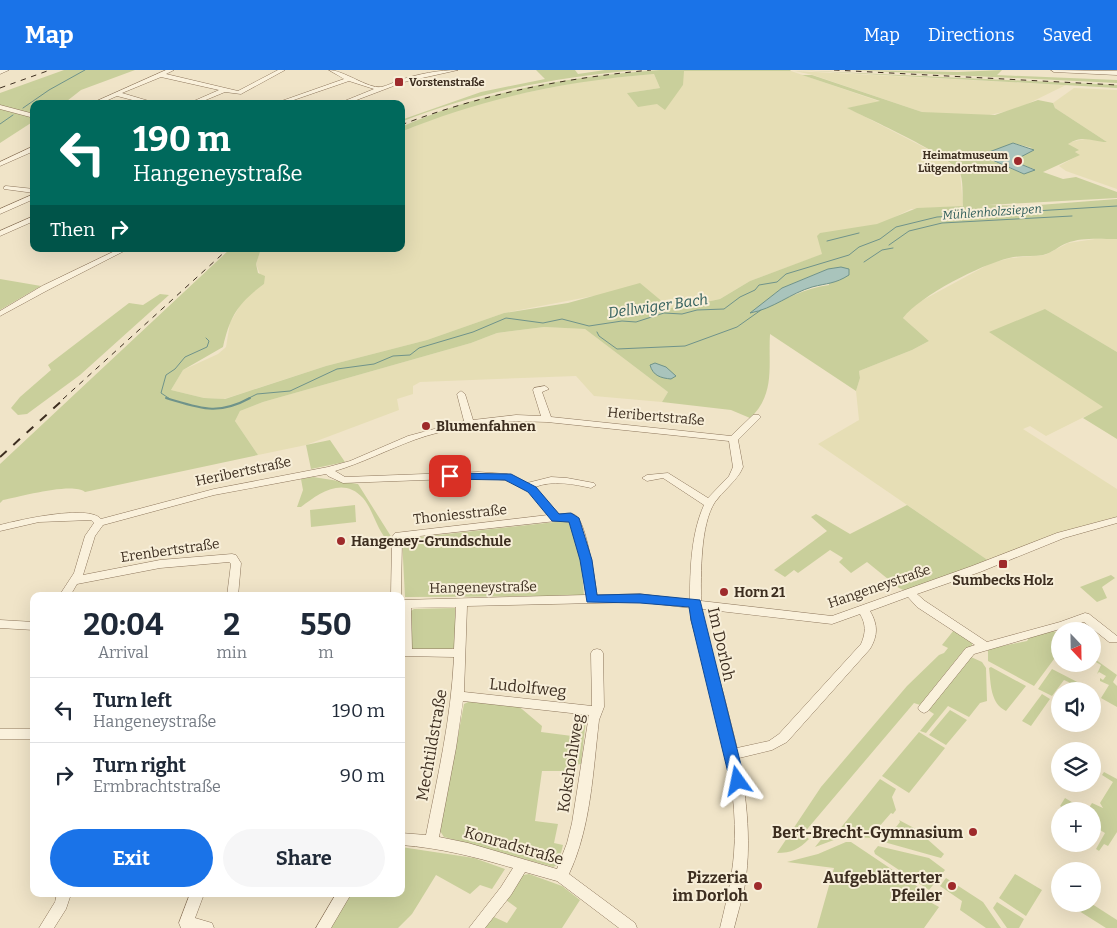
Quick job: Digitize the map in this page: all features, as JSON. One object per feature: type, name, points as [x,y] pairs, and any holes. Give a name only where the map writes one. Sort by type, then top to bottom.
[{"type":"street","points":[[0,72],[6,70]]},
{"type":"street","points":[[103,100],[171,70]]},
{"type":"street","points":[[266,70],[280,71]]},
{"type":"street","points":[[332,70],[349,79],[379,89]]},
{"type":"street","points":[[350,100],[430,72],[455,70]]},
{"type":"street","points":[[1054,70],[1117,73]]},
{"type":"street","points":[[161,75],[239,93],[280,71]]},
{"type":"street","points":[[288,100],[349,79]]},
{"type":"street","points":[[200,100],[224,90]]},
{"type":"street","points":[[238,100],[239,93]]},
{"type":"street","points":[[118,94],[141,100]]},
{"type":"street","points":[[0,107],[30,115]]},
{"type":"street","points":[[0,164],[30,150]]},
{"type":"street","points":[[6,188],[30,191]]},
{"type":"street","points":[[0,212],[30,198]]},
{"type":"street","points":[[0,234],[30,220]]},
{"type":"street","points":[[0,314],[45,288],[118,252]]},
{"type":"street","points":[[537,390],[547,419]]},
{"type":"street","points":[[461,394],[469,422]]},
{"type":"street","points":[[647,478],[666,475],[708,504],[737,472],[738,463],[733,439],[756,417]]},
{"type":"street","name":"Heribertstraße","points":[[98,523],[214,492],[329,470],[353,463],[411,438],[469,422],[516,418],[547,419],[733,439]]},
{"type":"street","points":[[329,470],[331,474],[343,480],[478,475],[507,477],[528,486],[556,518],[571,517],[575,520],[586,560],[592,599]]},
{"type":"street","points":[[528,486],[538,482],[560,481],[574,481],[591,486]]},
{"type":"street","name":"Im Dorloh","points":[[708,504],[703,518],[695,603],[697,620],[732,754],[740,793],[741,829],[733,911],[727,928]]},
{"type":"street","points":[[0,528],[39,519],[94,517],[98,523],[90,536],[79,574],[66,592]]},
{"type":"street","name":"Thoniesstraße","points":[[400,592],[397,537],[400,535],[556,518]]},
{"type":"street","name":"Hangeneystraße","points":[[405,602],[640,598],[695,603],[822,620],[838,619],[1061,535],[1117,520]]},
{"type":"street","name":"Erenbertstraße","points":[[73,581],[160,564],[232,558],[236,563],[233,592]]},
{"type":"street","points":[[910,593],[921,604],[986,647]]},
{"type":"street","name":"Mechtildstraße","points":[[431,841],[450,748],[458,696],[462,602]]},
{"type":"street","points":[[732,754],[772,744],[790,731],[866,646],[870,638],[871,625],[862,610]]},
{"type":"street","points":[[924,708],[970,651],[1085,617],[1113,639]]},
{"type":"street","points":[[0,624],[30,626]]},
{"type":"street","points":[[405,643],[406,653],[460,653]]},
{"type":"street","name":"Kokshohlweg","points":[[561,876],[569,860],[578,823],[595,710],[598,707],[597,653]]},
{"type":"street","name":"Ludolfweg","points":[[458,696],[595,710]]},
{"type":"street","points":[[0,734],[30,734]]},
{"type":"street","name":"Konradstraße","points":[[405,839],[431,841],[561,876],[630,928]]},
{"type":"street","points":[[476,928],[506,891],[522,865]]},
{"type":"street","points":[[46,928],[58,910],[63,897]]},
{"type":"street","points":[[196,897],[186,923],[207,928]]},
{"type":"street","points":[[323,928],[342,897]]},
{"type":"shaded area","points":[[683,71],[791,71],[881,102],[848,108],[937,154],[954,166],[960,173],[963,206],[911,209],[885,222],[819,241],[823,254],[750,281],[720,299],[670,308],[593,296],[504,313],[427,340],[326,366],[224,399],[204,398],[171,390],[183,370],[218,354],[226,347],[230,323],[243,300],[264,284],[256,264],[260,252],[405,252],[405,130],[448,113],[495,99],[589,80],[654,74],[660,88],[627,93],[670,99],[683,85]]},
{"type":"shaded area","points":[[795,71],[1066,85],[1017,109],[976,118],[922,112],[813,75]]},
{"type":"shaded area","points":[[1074,88],[1117,90],[1117,189],[1066,171],[1059,166],[1079,155],[1075,152],[1078,151],[1067,144],[1071,142],[1089,138],[1107,142],[1055,108],[1053,103]]},
{"type":"shaded area","points":[[1095,239],[1117,239],[1117,352],[1045,309],[1104,407],[1046,436],[1030,426],[1023,429],[1117,489],[1117,520],[989,561],[818,444],[859,420],[856,391],[860,378],[859,371],[912,350],[929,341],[903,318],[912,306],[991,263],[1011,258],[1045,255],[1068,243]]},
{"type":"shaded area","points":[[544,327],[585,329],[668,392],[662,402],[594,396],[576,376],[420,382],[413,386],[413,394],[397,399],[399,410],[306,445],[258,455],[235,421],[240,411],[263,402],[471,343],[497,333]]},
{"type":"green space","points":[[64,70],[135,70],[81,90],[68,100],[30,100],[30,124],[0,143],[0,93]]},
{"type":"green space","points":[[536,70],[575,70],[578,74],[605,70],[638,70],[518,87],[458,102],[405,120],[405,119],[481,92],[545,79]]},
{"type":"green space","points":[[660,70],[791,71],[684,71],[683,85],[665,110],[657,104],[638,107],[627,93],[660,88],[654,74],[589,81],[557,86],[494,101],[405,130],[405,125],[432,114],[495,95],[561,81]]},
{"type":"green space","points":[[794,70],[1117,85],[1117,88]]},
{"type":"green space","points":[[852,70],[958,72],[1002,70],[997,75],[1117,80],[1117,83]]},
{"type":"green space","points":[[802,75],[812,75],[922,112],[995,115],[1038,100],[1053,103],[1055,108],[1107,142],[1083,139],[1074,141],[1068,144],[1079,150],[1075,152],[1080,155],[1043,172],[1063,179],[1076,177],[1117,192],[1117,198],[988,205],[1026,206],[1117,199],[1117,239],[1079,240],[1067,243],[1043,255],[1009,258],[983,267],[952,282],[923,300],[903,318],[929,341],[912,350],[859,371],[860,378],[856,391],[770,334],[770,368],[767,389],[764,399],[750,418],[731,410],[662,402],[668,392],[585,329],[544,327],[497,333],[471,343],[263,402],[240,411],[235,421],[258,455],[85,492],[78,489],[58,489],[3,500],[0,503],[0,464],[227,252],[260,252],[256,264],[258,273],[265,276],[264,284],[241,304],[236,311],[223,347],[183,370],[171,390],[204,398],[225,399],[326,366],[427,340],[504,313],[568,303],[640,283],[670,308],[720,299],[750,281],[822,254],[817,236],[820,233],[877,224],[917,208],[963,206],[961,174],[952,164],[924,146],[847,108],[880,101]],"holes":[[[1013,143],[1032,148],[1012,161],[1034,169],[1024,174],[981,156]],[[828,269],[829,285],[799,293],[751,313],[782,288]]]},
{"type":"green space","points":[[0,279],[41,286],[0,310]]},
{"type":"green space","points":[[160,294],[169,295],[80,375],[27,414],[18,415],[11,408],[20,397],[51,370],[48,365],[129,303],[143,305]]},
{"type":"green space","points":[[1045,309],[1117,352],[1117,439],[1083,418],[1103,407],[989,332]]},
{"type":"green space","points":[[330,440],[345,462],[311,469],[306,445]]},
{"type":"green space","points":[[313,477],[358,484],[392,538],[386,539],[363,498],[355,491],[347,488],[339,487],[323,492],[301,507],[297,507],[303,490],[301,479]]},
{"type":"green space","points":[[355,505],[356,522],[311,527],[310,510]]},
{"type":"green space","points":[[907,505],[992,563],[910,593],[899,588],[867,562],[851,573],[839,562],[843,558],[830,550],[798,573],[794,570],[785,577],[774,570],[827,531],[811,517],[816,514],[850,534]]},
{"type":"green space","points":[[564,521],[569,523],[581,559],[584,596],[405,597],[402,539]]},
{"type":"green space","points":[[1111,575],[1115,578],[1102,587],[1107,598],[1097,602],[1080,587]]},
{"type":"green space","points":[[455,608],[455,647],[448,651],[410,651],[408,613],[414,609]]},
{"type":"green space","points":[[954,630],[972,643],[972,646],[964,650],[920,705],[914,703],[803,834],[809,839],[795,850],[777,853],[821,787],[907,686],[939,655],[944,653],[948,648],[942,645]]},
{"type":"green space","points":[[1051,631],[1051,663],[1034,686],[988,661],[988,649],[1027,641],[1031,635]]},
{"type":"green space","points":[[971,657],[982,662],[986,668],[987,701],[980,703],[969,717],[948,706],[926,733],[920,731],[934,714],[928,710]]},
{"type":"green space","points":[[1101,663],[1117,675],[1113,682],[1117,686],[1117,707],[1101,698],[1109,685],[1100,681],[1100,678],[1103,680],[1106,676],[1099,672],[1101,672]]},
{"type":"green space","points":[[991,667],[1026,686],[1006,711],[1001,708],[994,698],[989,668]]},
{"type":"green space","points":[[1051,670],[1077,682],[1064,680],[1062,682],[1051,682],[1051,696],[1038,689]]},
{"type":"green space","points":[[1042,694],[1050,699],[1031,726],[1022,721]]},
{"type":"green space","points":[[468,702],[516,704],[542,726],[541,732],[572,736],[576,714],[584,715],[586,719],[581,764],[574,765],[564,771],[542,771],[535,821],[558,824],[554,843],[563,845],[558,865],[553,867],[444,837],[440,831],[464,704]]},
{"type":"green space","points":[[950,710],[967,720],[946,745],[929,735]]},
{"type":"green space","points":[[919,732],[945,748],[909,793],[882,776]]},
{"type":"green space","points":[[1104,772],[1117,779],[1117,832],[1108,846],[1104,844],[1101,848],[1101,840],[1105,833],[1101,831],[1101,807],[1103,808],[1101,802],[1113,782],[1102,775]]},
{"type":"green space","points":[[880,779],[896,789],[892,797],[896,810],[878,828],[875,838],[842,837],[815,847],[828,831],[835,835]]},
{"type":"green space","points":[[1065,798],[1072,802],[1062,802]]},
{"type":"green space","points":[[899,820],[927,835],[926,838],[944,854],[941,858],[884,842],[883,840],[885,841],[900,822]]},
{"type":"green space","points":[[846,842],[851,842],[933,897],[930,902],[939,907],[924,928],[817,928],[834,868],[787,862],[818,854]]},
{"type":"green space","points":[[878,846],[929,858],[945,870],[929,890],[875,854],[874,851]]},
{"type":"green space","points":[[405,848],[474,858],[505,869],[492,889],[480,885],[470,894],[436,875],[412,914],[398,928],[331,928],[349,897],[405,897]]},
{"type":"green space","points":[[529,874],[562,886],[580,900],[562,928],[484,928],[494,917],[507,923],[517,908],[506,900],[523,875]]},
{"type":"green space","points":[[1015,874],[1042,890],[1026,916],[999,898]]},
{"type":"green space","points":[[946,878],[983,902],[1001,928],[986,928],[960,910],[962,901],[940,886]]},
{"type":"green space","points":[[997,902],[1024,919],[1019,928],[1007,928],[993,908]]},
{"type":"green space","points":[[1101,910],[1117,920],[1117,928],[1106,928],[1081,912],[1101,912]]},
{"type":"water","points":[[1013,143],[1034,150],[1013,161],[1035,170],[1024,174],[981,155]]},
{"type":"water","points":[[841,267],[849,269],[849,275],[835,282],[804,290],[766,308],[750,313],[782,288],[828,269]]},
{"type":"water","points":[[655,363],[666,367],[676,376],[671,379],[658,376],[653,372],[650,365]]},
{"type":"waterway","points":[[35,100],[85,70]]},
{"type":"waterway","points":[[23,108],[30,103]]},
{"type":"waterway","points":[[0,124],[13,115]]},
{"type":"waterway","name":"Dellwiger Bach","points":[[247,399],[257,394],[290,391],[337,369],[374,364],[393,356],[410,355],[419,348],[473,332],[506,318],[543,323],[562,319],[589,326],[622,321],[636,322],[664,313],[682,314],[697,310],[724,309],[740,297],[755,290],[759,285],[777,282],[786,274],[849,255],[859,247],[880,239],[896,227],[937,217],[1117,206]]},
{"type":"waterway","name":"Mühlenholzsiepen","points":[[889,245],[909,231],[942,223],[1072,216]]},
{"type":"waterway","name":"Dellwiger Bach","points":[[827,241],[859,233]]},
{"type":"waterway","points":[[864,262],[882,250],[893,248]]},
{"type":"waterway","points":[[597,332],[599,336],[617,349],[685,346],[737,327],[761,310]]},
{"type":"waterway","name":"Dellwiger Bach","points":[[170,399],[161,393],[166,375],[175,369],[185,357],[207,347],[209,341],[206,338]]},
{"type":"waterway","name":"Dellwiger Bach","points":[[166,398],[189,405],[218,409],[238,404],[250,398]]},
{"type":"railway","points":[[0,88],[50,70]]},
{"type":"railway","points":[[405,124],[462,104],[524,89],[619,73],[651,70]]},
{"type":"railway","points":[[834,70],[1117,85]]},
{"type":"railway","points":[[63,399],[225,252]]},
{"type":"railway","points":[[0,457],[65,398]]},
{"type":"place","name":"Vorstenstraße","points":[[399,82]]},
{"type":"place","name":"Heimatmuseum Lütgendortmund","points":[[1018,161]]},
{"type":"place","name":"Blumenfahnen","points":[[426,426]]},
{"type":"place","name":"Hangeney-Grundschule","points":[[341,541]]},
{"type":"place","name":"Sumbecks Holz","points":[[1003,564]]},
{"type":"place","name":"Horn 21","points":[[724,592]]},
{"type":"place","name":"Bert-Brecht-Gymnasium","points":[[973,832]]},
{"type":"place","name":"Pizzeria im Dorloh","points":[[758,886]]},
{"type":"place","name":"Aufgeblätterter Pfeiler","points":[[952,886]]},
{"type":"route","points":[[450,476],[507,477],[532,489],[556,518],[571,517],[575,520],[586,560],[592,599],[640,598],[695,603],[697,620],[722,712],[738,781]]}]
